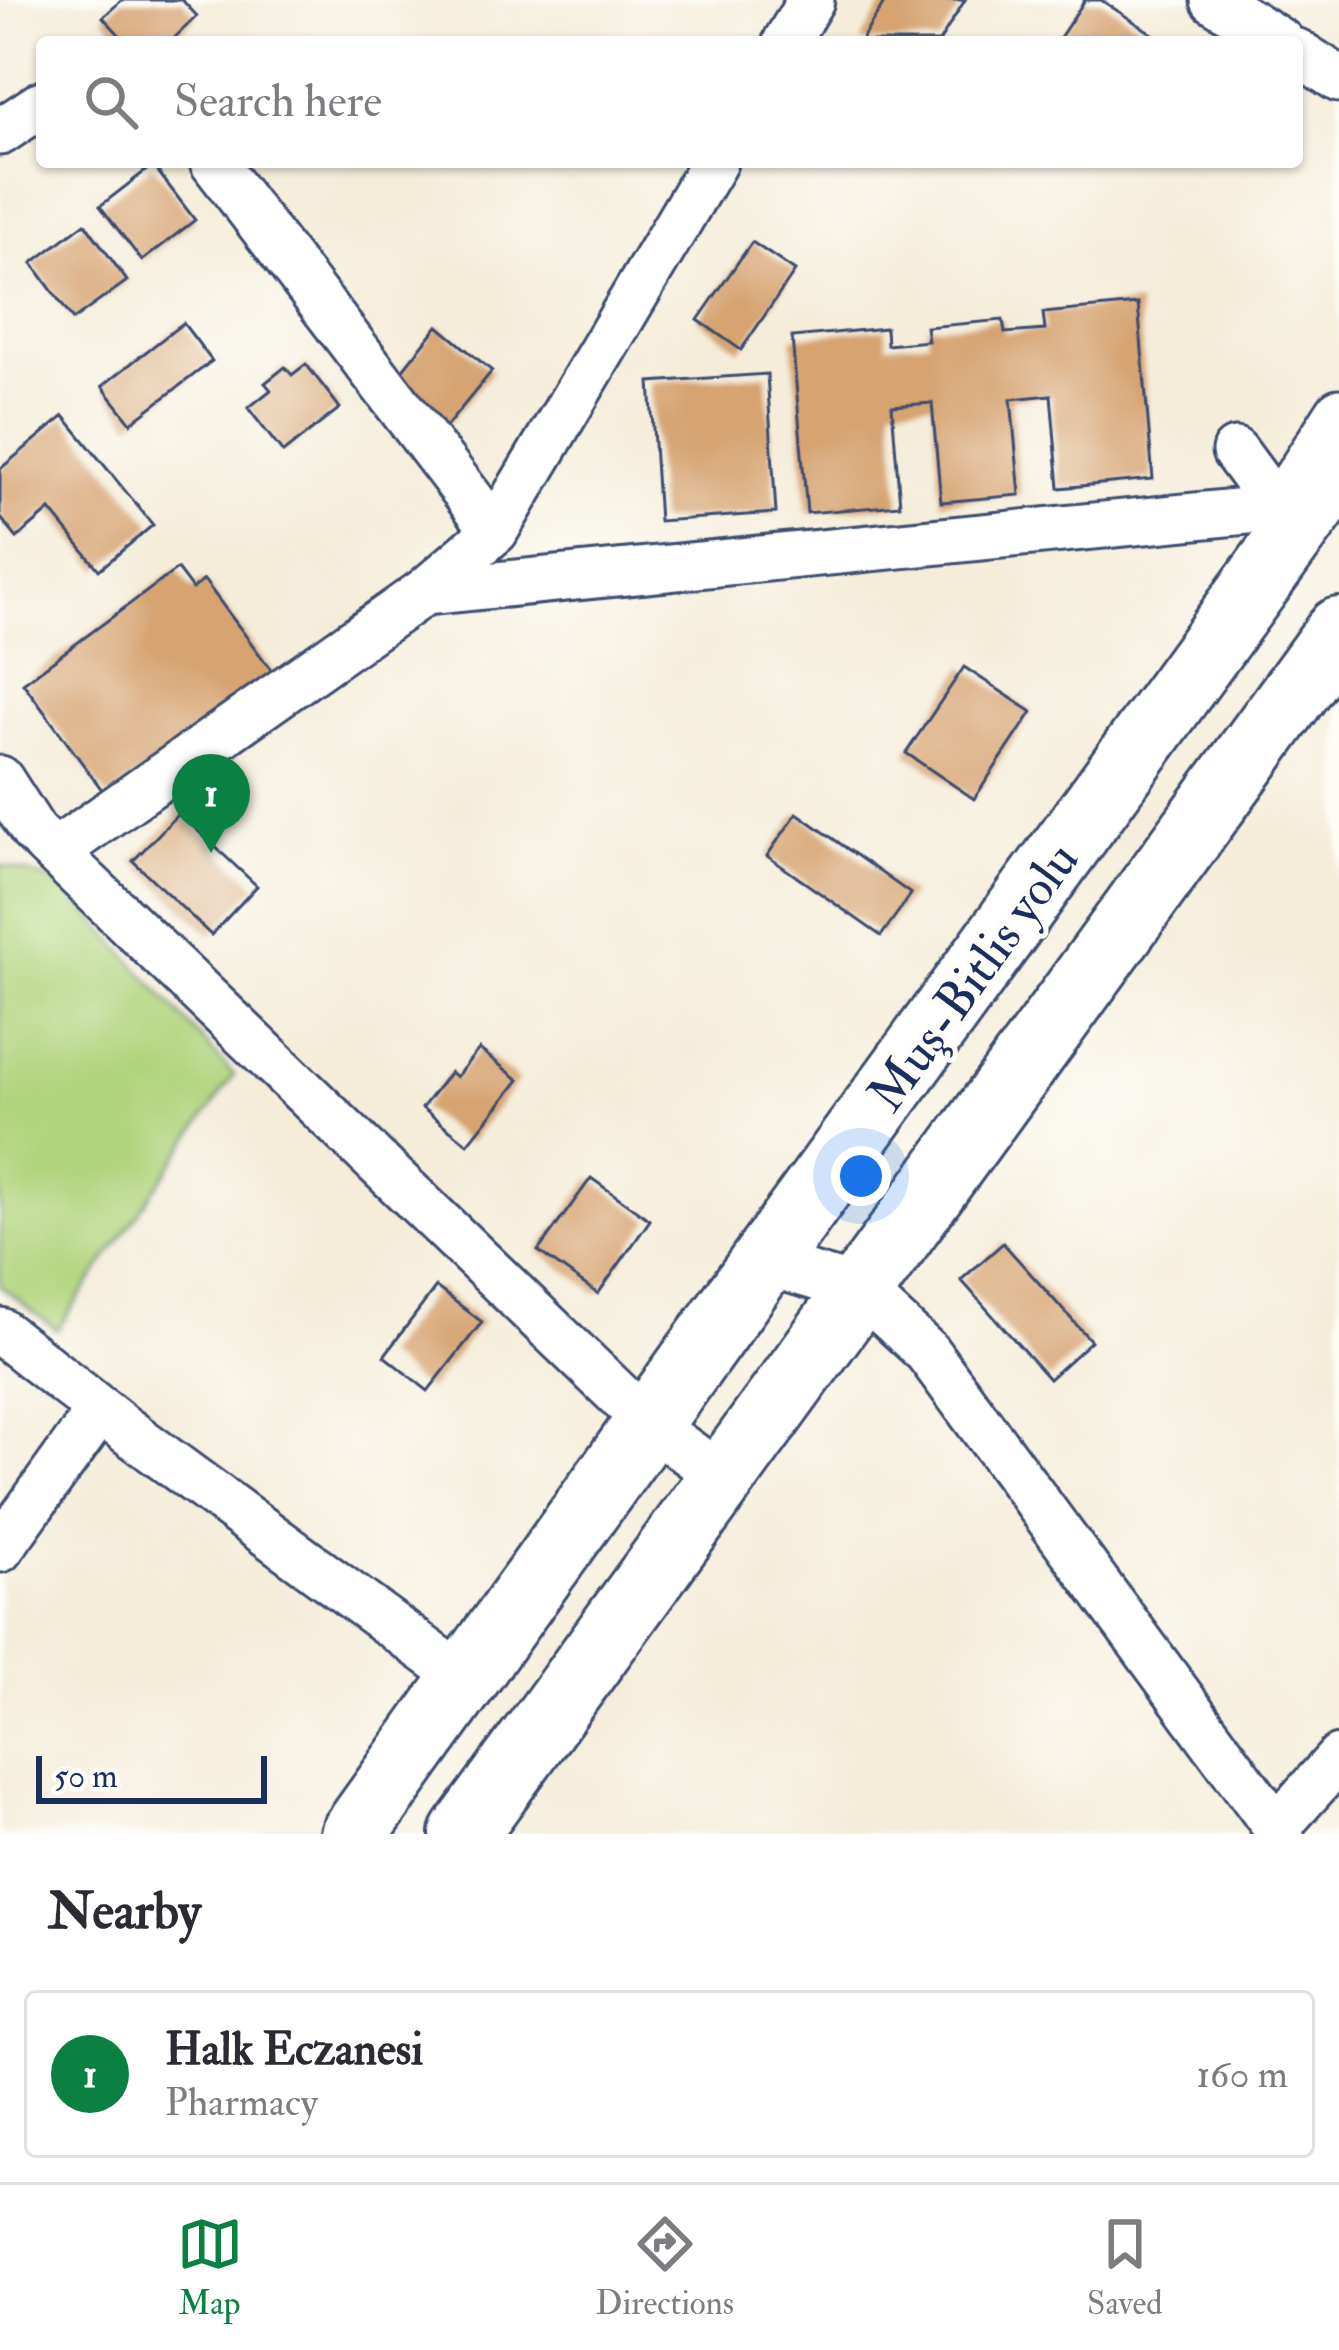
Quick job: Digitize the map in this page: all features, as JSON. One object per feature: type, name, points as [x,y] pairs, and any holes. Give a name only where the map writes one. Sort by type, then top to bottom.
[{"type":"highway","name":"Muş-Bitlis yolu","points":[[354,1834],[1306,500]]},
{"type":"highway","name":"Muş-Bitlis yolu","points":[[464,1834],[1339,631]]},
{"type":"street","points":[[790,36],[811,0]]},
{"type":"street","points":[[1214,0],[1271,36]]},
{"type":"street","points":[[1303,56],[1339,79]]},
{"type":"street","points":[[0,132],[36,108]]},
{"type":"street","points":[[218,168],[494,531]]},
{"type":"street","points":[[55,852],[424,592],[494,531],[710,168]]},
{"type":"street","points":[[1306,500],[1339,412]]},
{"type":"street","points":[[1235,451],[1306,500]]},
{"type":"street","points":[[424,592],[1306,500]]},
{"type":"street","points":[[2,786],[34,832],[649,1424],[724,1478]]},
{"type":"street","points":[[764,1262],[860,1291],[927,1352],[1279,1831],[1339,1758]]},
{"type":"street","points":[[0,1331],[465,1679]]},
{"type":"street","points":[[0,1550],[100,1410]]},
{"type":"green space","points":[[0,865],[62,883],[234,1075],[57,1330],[0,1286]]},
{"type":"building","points":[[122,0],[182,0],[197,16],[176,36],[120,36],[103,17]]},
{"type":"building","points":[[886,0],[965,0],[943,36],[864,36]]},
{"type":"building","points":[[1085,0],[1101,0],[1156,36],[1061,36]]},
{"type":"building","points":[[155,168],[195,220],[142,261],[100,206]]},
{"type":"building","points":[[85,223],[127,281],[73,320],[32,263]]},
{"type":"building","points":[[752,242],[795,271],[741,350],[698,320]]},
{"type":"building","points":[[1138,304],[1153,479],[1059,488],[1051,395],[1011,399],[1020,495],[941,502],[932,403],[892,406],[900,505],[807,513],[792,337],[886,328],[887,345],[928,341],[926,327],[1003,320],[1005,333],[1045,330],[1043,313]]},
{"type":"building","points":[[183,323],[212,361],[131,423],[102,386]]},
{"type":"building","points":[[438,326],[492,371],[446,427],[392,383]]},
{"type":"building","points":[[306,364],[340,408],[283,453],[248,408],[271,390],[265,383],[285,367],[292,375]]},
{"type":"building","points":[[767,374],[776,513],[659,521],[650,382]]},
{"type":"building","points":[[64,416],[153,525],[99,570],[50,510],[17,538],[0,517],[0,469]]},
{"type":"building","points":[[177,569],[192,589],[204,580],[275,675],[108,798],[23,683]]},
{"type":"building","points":[[964,667],[1032,712],[974,799],[906,753]]},
{"type":"building","points":[[179,813],[257,886],[211,935],[133,861]]},
{"type":"building","points":[[797,813],[911,894],[881,936],[767,856]]},
{"type":"building","points":[[479,1049],[519,1080],[468,1144],[422,1108],[450,1072],[456,1077]]},
{"type":"building","points":[[591,1178],[650,1220],[598,1294],[538,1251]]},
{"type":"building","points":[[1003,1243],[1091,1341],[1049,1379],[961,1280]]},
{"type":"building","points":[[436,1287],[482,1322],[428,1391],[384,1356]]},
{"type":"place","name":"Halk Eczanesi","points":[[211,853]]}]
